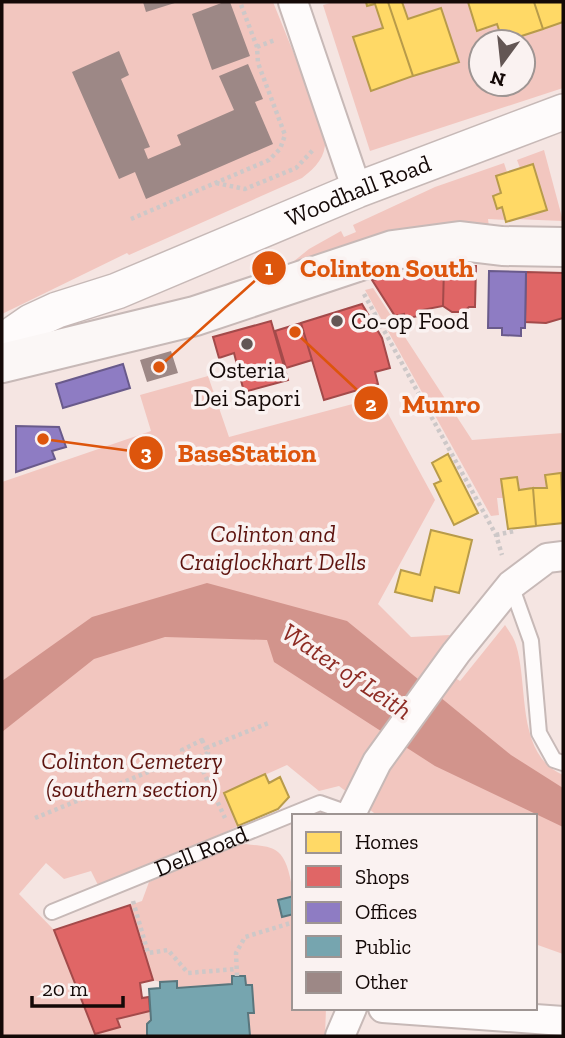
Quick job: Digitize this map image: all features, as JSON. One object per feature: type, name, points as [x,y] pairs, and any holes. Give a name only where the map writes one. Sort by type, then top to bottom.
[{"type":"main road","points":[[2,363],[195,316],[393,250],[449,242],[563,247]]},
{"type":"street","points":[[293,2],[357,190]]},
{"type":"street","name":"Woodhall Road","points":[[2,342],[31,322],[57,310],[117,291],[357,190],[563,112]]},
{"type":"street","points":[[109,338],[107,308],[117,291]]},
{"type":"street","name":"Dell Road","points":[[351,814],[377,762],[456,653],[511,585],[547,558],[563,556]]},
{"type":"street","points":[[340,1036],[351,1010]]},
{"type":"street","points":[[411,1010],[563,1021]]},
{"type":"lane","points":[[511,585],[531,641],[538,733],[554,760],[563,763]]},
{"type":"lane","name":"Dell Road","points":[[293,814],[320,803],[348,814]]},
{"type":"lane","name":"Dell Road","points":[[52,912],[292,814]]},
{"type":"path","points":[[131,219],[269,160],[281,149],[285,135],[258,63],[257,47],[240,2]]},
{"type":"path","points":[[215,183],[245,189],[296,168],[314,149]]},
{"type":"path","points":[[347,266],[391,340],[491,527]]},
{"type":"path","points":[[496,535],[514,531]]},
{"type":"path","points":[[206,748],[271,722]]},
{"type":"path","points":[[202,740],[206,748],[208,753],[187,762],[181,750],[202,740]]},
{"type":"path","points":[[35,818],[185,757]]},
{"type":"path","points":[[197,758],[234,838]]},
{"type":"path","points":[[126,883],[148,953],[168,950],[188,973],[236,969]]},
{"type":"path","points":[[237,976],[236,953],[245,937],[292,923]]},
{"type":"green space","points":[[2,2],[273,2],[324,128],[322,157],[302,178],[129,255],[127,253],[2,314]]},
{"type":"green space","points":[[334,2],[563,2],[563,88],[537,96],[537,28],[467,28],[467,98],[532,98],[370,151],[323,5]]},
{"type":"green space","points":[[544,150],[563,221],[514,219],[546,210],[533,165],[520,168],[517,160]]},
{"type":"green space","points":[[504,163],[507,172],[496,176],[501,193],[493,196],[497,209],[502,207],[506,220],[488,219],[489,227],[278,274],[309,249],[341,231],[344,237],[356,232],[353,225],[435,187]]},
{"type":"green space","points":[[373,288],[472,440],[563,433],[563,489],[561,473],[546,475],[547,488],[519,490],[517,477],[502,479],[503,498],[497,498],[499,515],[491,516],[365,290]]},
{"type":"green space","name":"Colinton and Craiglockhart Dells","points":[[208,376],[229,437],[379,397],[435,500],[378,604],[411,637],[450,635],[432,663],[460,681],[505,625],[513,637],[520,661],[530,735],[537,752],[548,765],[563,775],[563,954],[537,945],[537,814],[375,814],[339,786],[319,791],[287,765],[224,793],[238,826],[230,830],[99,887],[91,871],[64,879],[46,863],[19,894],[54,930],[95,1034],[119,1027],[117,1019],[150,1011],[147,1036],[2,1036],[2,482],[151,431],[140,395]]},
{"type":"green space","points":[[246,844],[267,847],[278,852],[286,863],[292,887],[292,1010],[326,1010],[325,1036],[250,1036],[248,1013],[254,1012],[252,985],[246,985],[244,976],[232,977],[232,984],[177,988],[177,981],[153,980],[130,905],[142,901],[149,882],[233,846]]},
{"type":"water","name":"Water of Leith","points":[[207,583],[347,621],[511,755],[563,788],[563,827],[435,766],[274,662],[267,640],[165,637],[94,659],[2,732],[2,681],[92,617]]},
{"type":"building: Homes","points":[[366,2],[388,2],[413,76],[371,91],[353,37],[383,28],[375,4],[367,6]]},
{"type":"building: Homes","points":[[388,2],[402,2],[408,19],[441,8],[459,62],[413,76]]},
{"type":"building: Homes","points":[[468,2],[534,2],[543,29],[498,28],[497,24],[476,28]]},
{"type":"building: Homes","points":[[534,2],[563,2],[563,22],[543,29]]},
{"type":"building: Homes","points":[[533,164],[547,210],[506,222],[502,207],[497,209],[493,196],[501,193],[496,176]]},
{"type":"building: Homes","points":[[448,454],[478,513],[454,525],[434,484],[441,481],[432,463]]},
{"type":"building: Homes","points":[[561,473],[563,523],[536,526],[533,488],[547,488],[545,475]]},
{"type":"building: Homes","points":[[517,477],[519,490],[533,488],[536,526],[508,529],[501,479]]},
{"type":"building: Homes","points":[[431,530],[472,540],[459,593],[435,587],[432,601],[395,592],[401,570],[420,575]]},
{"type":"building: Homes","points":[[265,774],[269,783],[280,777],[289,797],[278,809],[238,826],[224,793]]},
{"type":"building: Shops","points":[[476,266],[475,307],[469,307],[463,312],[452,312],[443,306],[444,267]]},
{"type":"building: Shops","points":[[444,267],[443,306],[417,311],[418,316],[404,319],[404,314],[395,316],[372,280]]},
{"type":"building: Shops","points":[[526,272],[563,273],[563,318],[546,323],[525,322]]},
{"type":"building: Shops","points":[[362,304],[382,338],[390,368],[375,372],[378,384],[324,400],[301,323]]},
{"type":"building: Shops","points":[[271,321],[288,380],[244,392],[234,353],[219,358],[213,337]]},
{"type":"building: Shops","points":[[301,323],[312,360],[286,368],[275,331]]},
{"type":"building: Shops","points":[[130,905],[153,980],[140,983],[142,998],[149,997],[150,1011],[117,1019],[120,1027],[95,1034],[54,930]]},
{"type":"building: Offices","points":[[489,271],[526,272],[525,328],[521,328],[521,336],[502,335],[502,328],[488,328]]},
{"type":"building: Offices","points":[[123,364],[130,388],[63,408],[56,384]]},
{"type":"building: Offices","points":[[16,426],[59,427],[66,447],[52,451],[55,459],[16,472]]},
{"type":"building: Public","points":[[292,896],[292,914],[282,917],[278,900]]},
{"type":"building: Public","points":[[232,976],[245,976],[246,985],[252,985],[254,1013],[248,1013],[250,1036],[147,1036],[147,1024],[151,1020],[149,989],[160,988],[160,982],[177,981],[177,988],[232,984]]},
{"type":"building: Other","points":[[143,2],[178,2],[146,12]]},
{"type":"building: Other","points":[[230,2],[250,56],[212,70],[192,14]]},
{"type":"building: Other","points":[[119,51],[129,75],[121,79],[150,147],[144,149],[148,159],[181,145],[177,135],[234,110],[219,76],[248,64],[263,99],[255,102],[273,144],[146,199],[135,172],[119,179],[72,72]]},
{"type":"building: Other","points":[[171,351],[178,373],[147,382],[140,360]]},
{"type":"place","name":"Co-op Food","points":[[337,321]]},
{"type":"place","name":"Munro","points":[[295,332]]},
{"type":"place","name":"Osteria Dei Sapori","points":[[247,344]]},
{"type":"place","name":"Colinton South","points":[[159,367]]},
{"type":"place","name":"BaseStation","points":[[43,439]]},
{"type":"park label","name":"Colinton Cemetery (southern section)","points":[[132,775]]}]
